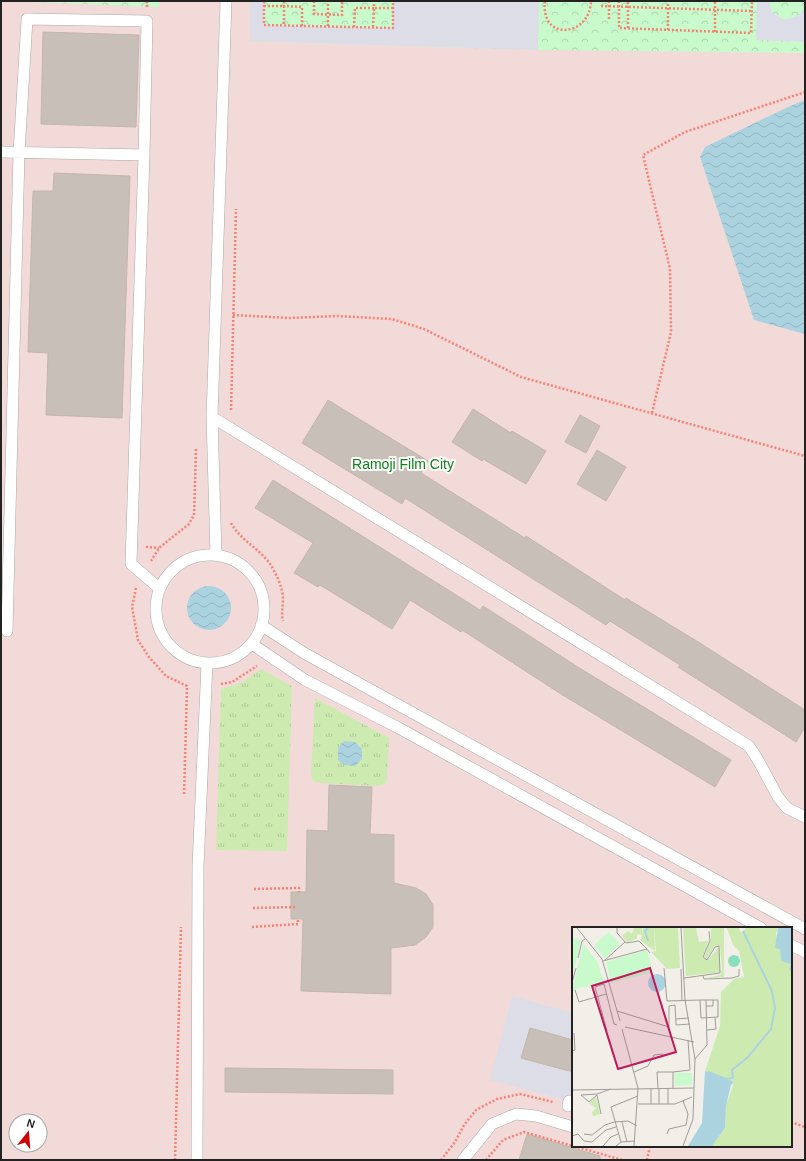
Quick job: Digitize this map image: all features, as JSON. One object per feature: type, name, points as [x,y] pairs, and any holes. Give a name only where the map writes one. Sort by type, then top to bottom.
[{"type":"lane","points":[[216,555],[212,417],[226,1]]},
{"type":"lane","points":[[7,631],[19,153],[27,19],[147,21],[131,564],[159,588]]},
{"type":"lane","points":[[1,152],[144,155]]},
{"type":"lane","points":[[212,417],[749,746],[778,797],[787,808],[805,817]]},
{"type":"lane","points":[[216,555],[230,559],[243,566],[253,577],[260,589],[264,603],[264,618],[259,632],[252,644],[242,653],[232,659],[220,663],[207,664],[190,660],[175,651],[163,638],[156,622],[155,605],[159,588],[169,573],[182,562],[198,556],[216,555]]},
{"type":"lane","points":[[261,625],[304,653],[805,929]]},
{"type":"lane","points":[[252,644],[305,680],[397,727],[759,927]]},
{"type":"lane","points":[[197,1160],[198,866],[207,664]]},
{"type":"lane","points":[[792,946],[805,952]]},
{"type":"lane","points":[[463,1160],[492,1124],[516,1114],[536,1116],[572,1127]]},
{"type":"path","points":[[264,1],[264,25],[392,28],[393,1]]},
{"type":"path","points":[[284,1],[284,25]]},
{"type":"path","points":[[314,1],[314,14],[342,15],[342,1]]},
{"type":"path","points":[[328,1],[328,26]]},
{"type":"path","points":[[373,27],[374,1]]},
{"type":"path","points":[[545,1],[546,17],[553,27],[561,30],[574,29],[585,19],[591,7],[591,1]]},
{"type":"path","points":[[609,1],[609,19]]},
{"type":"path","points":[[619,1],[619,28],[751,33],[752,1]]},
{"type":"path","points":[[628,1],[628,29]]},
{"type":"path","points":[[668,1],[668,30]]},
{"type":"path","points":[[715,1],[715,32]]},
{"type":"path","points":[[264,6],[302,6],[302,26]]},
{"type":"path","points":[[601,6],[752,11]]},
{"type":"path","points":[[354,27],[355,8],[393,8]]},
{"type":"path","points":[[652,413],[671,332],[670,269],[643,155],[685,132],[805,92]]},
{"type":"path","points":[[215,314],[290,318],[337,316],[392,319],[424,328],[521,377],[805,456]]},
{"type":"path","points":[[184,796],[187,686],[166,676],[149,657],[138,640],[132,607],[138,581],[159,548],[189,524],[194,514],[196,443]]},
{"type":"path","points":[[147,539],[147,547],[159,548]]},
{"type":"path","points":[[218,685],[232,682],[252,671],[259,665]]},
{"type":"path","points":[[254,889],[299,890]]},
{"type":"path","points":[[253,908],[296,907]]},
{"type":"path","points":[[252,927],[298,924],[298,919]]},
{"type":"path","points":[[175,1160],[181,923]]},
{"type":"path","points":[[792,1122],[805,1126]]},
{"type":"path","points":[[486,1160],[502,1140],[524,1132],[572,1146]]},
{"type":"path","points":[[576,1147],[622,1160]]},
{"type":"path","points":[[647,1160],[650,1147]]},
{"type":"shaded area","name":"Ramoji Film City","points":[[1,1],[805,1],[805,1160],[1,1160]]},
{"type":"shaded area","points":[[250,1],[264,1],[264,25],[392,28],[393,1],[539,1],[538,50],[250,41]]},
{"type":"shaded area","points":[[757,1],[769,1],[772,12],[782,19],[788,19],[799,15],[805,6],[805,42],[756,40]]},
{"type":"shaded area","points":[[512,996],[572,1013],[572,1102],[490,1080]]},
{"type":"green space","points":[[1,1],[160,1],[159,7]]},
{"type":"green space","points":[[251,1],[805,1],[805,53],[538,50],[250,41]]},
{"type":"green space","points":[[261,669],[292,686],[287,851],[216,850],[221,689],[241,683]]},
{"type":"green space","points":[[315,698],[389,738],[387,779],[385,784],[379,786],[322,783],[313,781],[311,775]]},
{"type":"water","points":[[805,100],[805,334],[754,320],[700,157],[705,147]]},
{"type":"water","points":[[209,586],[221,590],[227,596],[231,608],[227,620],[221,626],[209,630],[197,626],[191,620],[187,608],[191,596],[197,590]]},
{"type":"water","points":[[344,741],[355,742],[362,749],[362,759],[355,766],[344,765],[338,760],[338,748]]},
{"type":"building","points":[[43,32],[139,35],[136,127],[41,124]]},
{"type":"building","points":[[54,173],[130,176],[122,418],[46,415],[48,353],[28,352],[33,191],[53,191]]},
{"type":"building","points":[[328,400],[428,461],[421,473],[525,538],[526,536],[625,600],[626,598],[695,640],[805,710],[805,727],[796,742],[678,667],[680,665],[610,621],[606,625],[405,498],[402,504],[302,443]]},
{"type":"building","points":[[473,409],[511,433],[512,431],[546,451],[526,484],[483,459],[482,461],[452,442]]},
{"type":"building","points":[[580,415],[600,426],[586,453],[565,442]]},
{"type":"building","points":[[597,450],[626,467],[606,501],[577,484]]},
{"type":"building","points":[[273,480],[480,610],[483,606],[581,669],[731,760],[715,787],[561,694],[462,630],[461,632],[410,600],[392,629],[320,585],[318,587],[294,573],[313,543],[255,508]]},
{"type":"building","points":[[329,785],[372,787],[370,834],[394,835],[394,883],[416,888],[426,894],[433,905],[433,927],[426,937],[415,945],[391,948],[391,994],[301,991],[303,919],[291,919],[291,892],[306,892],[307,830],[328,831]]},
{"type":"building","points":[[530,1028],[572,1040],[572,1072],[521,1058]]},
{"type":"building","points":[[225,1068],[393,1070],[393,1094],[225,1092]]},
{"type":"building","points":[[527,1134],[600,1156],[600,1160],[519,1160]]}]
